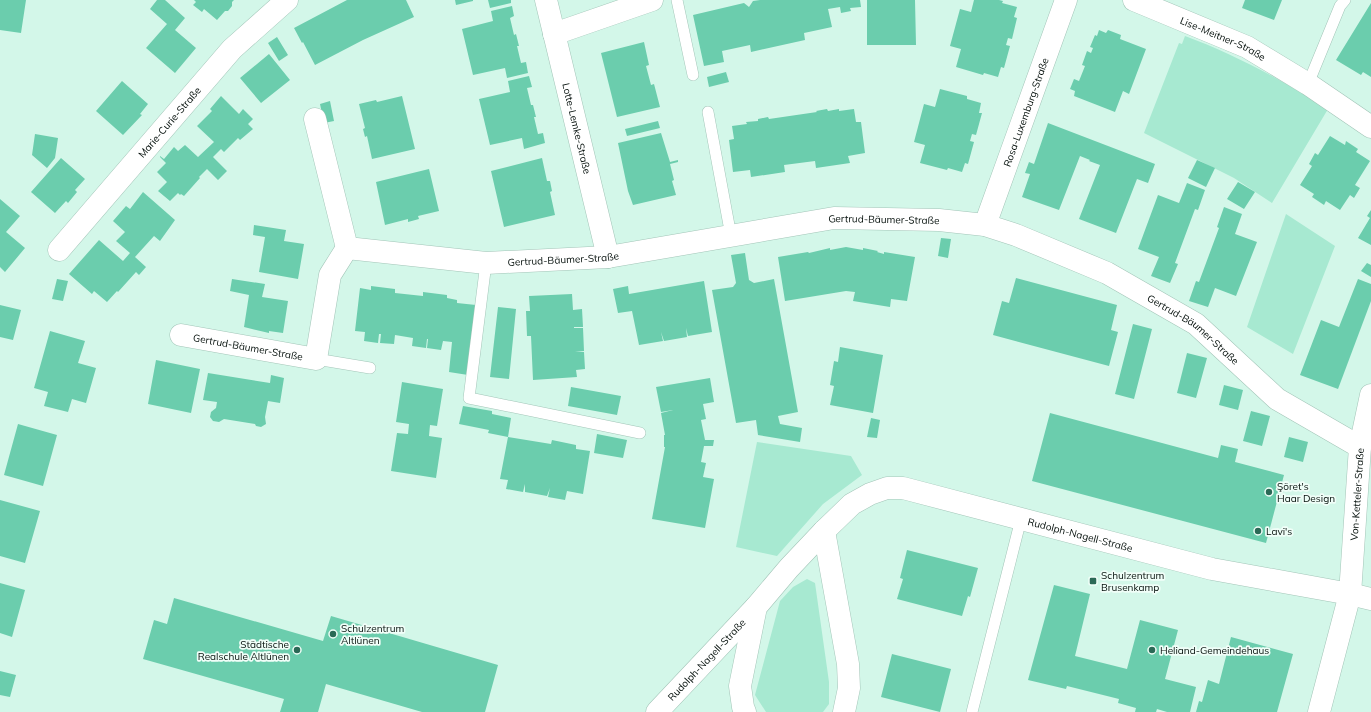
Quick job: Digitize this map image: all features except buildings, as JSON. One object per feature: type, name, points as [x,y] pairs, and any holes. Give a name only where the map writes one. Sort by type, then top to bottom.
[{"type":"street","name":"Marie-Curie-Straße","points":[[59,250],[232,49],[287,0]]},
{"type":"street","name":"Lotte-Lemke-Straße","points":[[546,0],[608,257]]},
{"type":"street","points":[[554,34],[652,0]]},
{"type":"street","name":"Rosa-Luxemburg-Straße","points":[[985,225],[1066,0]]},
{"type":"street","name":"Lise-Meitner-Straße","points":[[1134,0],[1247,48],[1308,84],[1371,127]]},
{"type":"street","points":[[315,119],[347,248]]},
{"type":"street","name":"Gertrud-Bäumer-Straße","points":[[181,335],[316,359],[330,275],[347,248],[486,263],[608,257],[834,218],[938,220],[985,225],[1016,235],[1107,273],[1196,324],[1277,400],[1360,447]]},
{"type":"street","name":"Von-Ketteler-Straße","points":[[1361,597],[1360,447],[1371,395]]},
{"type":"street","name":"Rudolph-Nagell-Straße","points":[[657,712],[756,607],[789,568],[824,531],[852,504],[870,494],[887,488],[903,488],[1212,570],[1361,597]]},
{"type":"street","points":[[824,531],[848,664],[849,688],[844,712]]},
{"type":"street","points":[[1319,712],[1361,597]]},
{"type":"street","name":"Rudolph-Nagell-Straße","points":[[745,712],[740,686],[756,607]]},
{"type":"lane","points":[[677,0],[693,75]]},
{"type":"lane","points":[[1308,84],[1340,6],[1345,0]]},
{"type":"lane","points":[[708,112],[731,236]]},
{"type":"lane","points":[[486,263],[470,398],[640,432]]},
{"type":"lane","points":[[316,359],[370,368]]},
{"type":"lane","points":[[972,712],[1021,519]]},
{"type":"green space","points":[[1185,36],[1222,51],[1258,69],[1294,88],[1328,109],[1272,203],[1234,178],[1144,133],[1179,43],[1182,44]]},
{"type":"green space","points":[[1286,214],[1335,246],[1293,354],[1247,327]]},
{"type":"green space","points":[[757,442],[851,456],[862,475],[823,504],[777,556],[736,547]]},
{"type":"green space","points":[[807,579],[815,583],[829,682],[829,704],[823,712],[766,712],[755,695],[780,601],[793,587]]},
{"type":"place","name":"Şöret's Haar Design","points":[[1269,492]]},
{"type":"place","name":"Lavi's","points":[[1258,531]]},
{"type":"place","name":"Schulzentrum Brusenkamp","points":[[1093,581]]},
{"type":"place","name":"Schulzentrum Altlünen","points":[[333,634]]},
{"type":"place","name":"Städtische Realschule Altlünen","points":[[297,650]]},
{"type":"place","name":"Heliand-Gemeindehaus","points":[[1152,650]]}]
